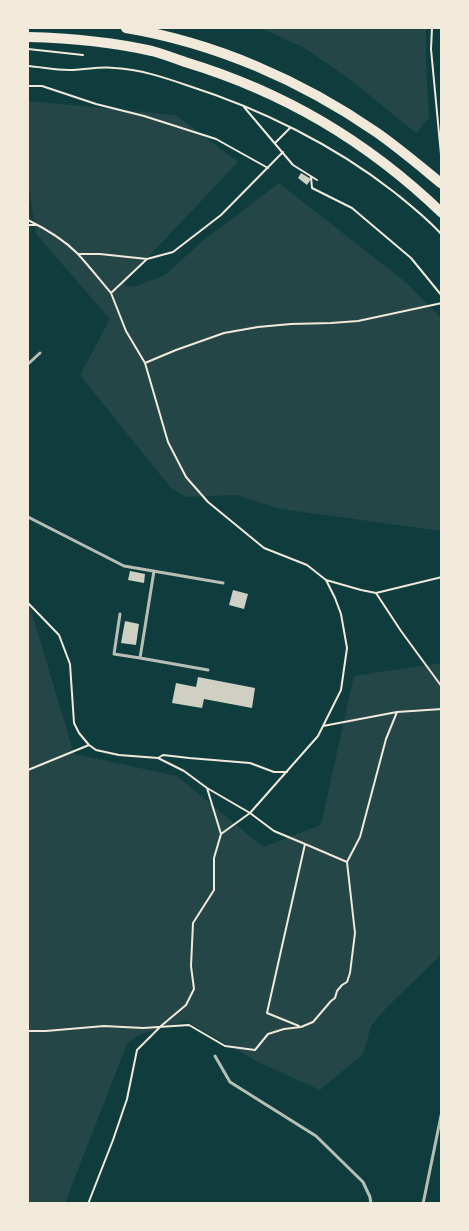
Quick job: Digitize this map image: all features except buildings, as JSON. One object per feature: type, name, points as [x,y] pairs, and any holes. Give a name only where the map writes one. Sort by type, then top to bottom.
[{"type":"main road","points":[[126,28],[143,30],[200,45],[256,66],[315,95],[377,132],[442,184]]},
{"type":"main road","points":[[28,37],[58,37],[107,43],[152,52],[204,67],[248,84],[285,100],[328,124],[374,155],[442,213]]},
{"type":"lane","points":[[28,364],[40,353]]},
{"type":"lane","points":[[28,517],[124,566],[223,583]]},
{"type":"lane","points":[[140,658],[154,571]]},
{"type":"lane","points":[[120,614],[114,654],[208,670]]},
{"type":"lane","points":[[215,1056],[230,1082],[316,1136],[363,1182],[371,1204]]},
{"type":"lane","points":[[424,1204],[442,1111]]},
{"type":"path","points":[[432,28],[431,49],[442,165]]},
{"type":"path","points":[[28,49],[83,55]]},
{"type":"path","points":[[28,66],[67,70],[114,68],[163,78],[243,105],[339,153],[372,174],[408,203],[442,235]]},
{"type":"path","points":[[28,86],[42,86],[216,139],[268,168]]},
{"type":"path","points":[[243,105],[294,164],[317,180]]},
{"type":"path","points":[[275,143],[290,128]]},
{"type":"path","points":[[78,254],[100,254],[147,259],[173,252],[221,215],[283,152]]},
{"type":"path","points":[[311,177],[312,188],[352,208],[412,258],[442,296]]},
{"type":"path","points":[[28,220],[69,246],[111,293],[126,331],[145,363],[168,442],[186,476],[208,502],[264,548],[307,566],[326,580],[376,593],[442,577]]},
{"type":"path","points":[[28,225],[38,225]]},
{"type":"path","points":[[111,293],[147,259]]},
{"type":"path","points":[[145,363],[224,333],[258,327],[358,321],[442,304]]},
{"type":"path","points":[[221,834],[250,813],[318,736],[340,690],[347,648],[341,614],[326,580]]},
{"type":"path","points":[[376,593],[401,632],[442,687]]},
{"type":"path","points":[[28,603],[59,635],[70,664],[74,722],[78,733],[89,745],[96,750],[119,755],[158,758],[184,771],[206,788],[250,813],[274,831],[346,862]]},
{"type":"path","points":[[323,726],[397,712],[442,708]]},
{"type":"path","points":[[28,1031],[104,1026],[143,1028],[189,1025],[225,1046],[255,1050],[268,1034],[284,1029],[301,1027],[312,1022],[336,998],[342,985],[347,982],[350,973],[355,933],[346,862],[360,838],[386,739],[397,712]]},
{"type":"path","points":[[28,770],[89,745]]},
{"type":"path","points":[[158,758],[163,755],[250,763],[274,772],[288,772]]},
{"type":"path","points":[[88,1204],[127,1099],[137,1050],[186,1005],[194,989],[191,966],[193,923],[214,890],[214,858],[221,834],[206,788]]},
{"type":"path","points":[[301,1027],[267,1013],[305,844]]},
{"type":"shaded area","points":[[260,28],[426,28],[429,118],[416,133],[352,81],[303,47]]},
{"type":"shaded area","points":[[28,101],[176,115],[238,162],[133,273],[124,285],[134,287],[165,275],[204,240],[279,183],[408,284],[441,318],[441,531],[281,509],[236,495],[186,497],[171,488],[80,375],[110,319],[36,234],[28,182]]},
{"type":"shaded area","points":[[28,604],[74,754],[177,776],[263,847],[321,825],[354,676],[441,663],[442,949],[439,957],[387,1007],[371,1026],[363,1054],[320,1090],[258,1062],[186,1021],[139,1035],[127,1044],[65,1203],[28,1203]]}]
